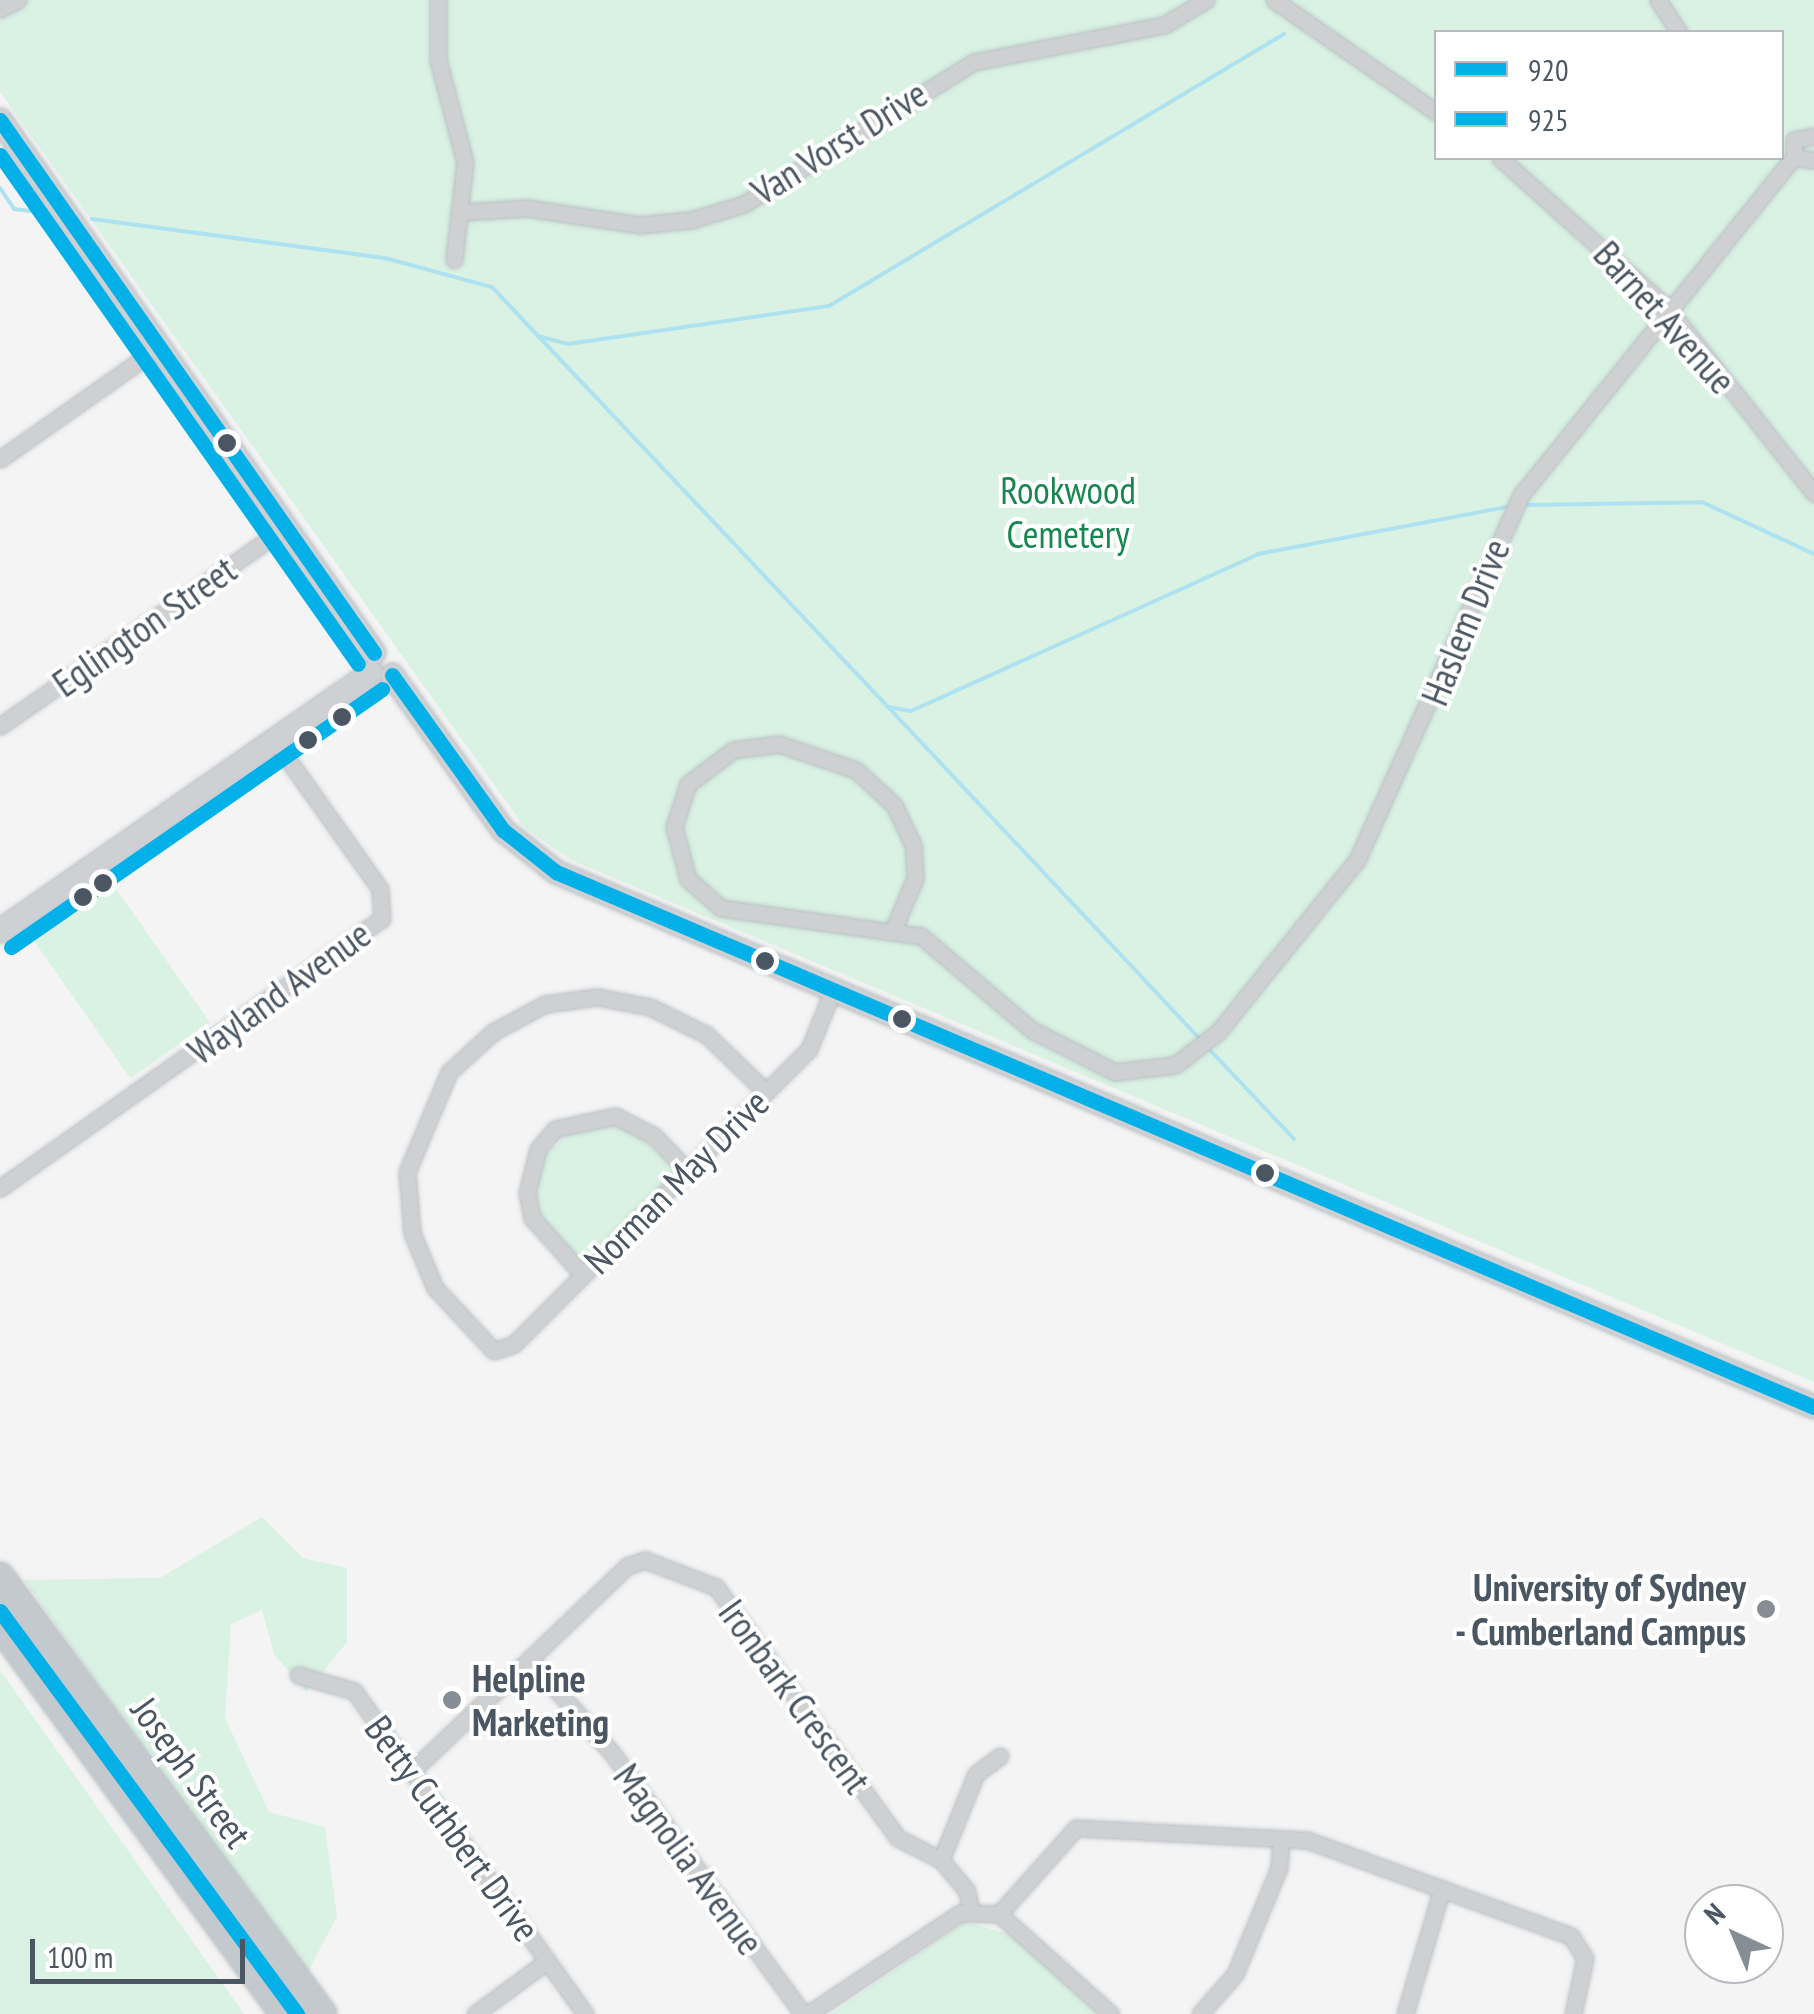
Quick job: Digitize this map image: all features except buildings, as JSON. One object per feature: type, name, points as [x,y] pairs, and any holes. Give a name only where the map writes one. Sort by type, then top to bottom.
[{"type":"highway","name":"Joseph Street","points":[[0,1577],[322,2014]]},
{"type":"highway","name":"Joseph Street","points":[[0,1625],[285,2014]]},
{"type":"main road","points":[[0,120],[288,526],[379,667],[527,854],[833,990],[1814,1407]]},
{"type":"main road","points":[[0,931],[379,667]]},
{"type":"street","points":[[0,9],[18,0]]},
{"type":"street","points":[[438,0],[438,60],[465,162],[463,212],[454,259]]},
{"type":"street","name":"Van Vorst Drive","points":[[463,212],[527,208],[639,226],[691,220],[744,204],[974,62],[1164,24],[1206,0]]},
{"type":"street","points":[[1274,0],[1434,111]]},
{"type":"street","points":[[1658,0],[1679,30]]},
{"type":"street","points":[[1814,136],[1788,136],[1794,157],[1814,160]]},
{"type":"street","name":"Haslem Drive","points":[[894,928],[948,954],[1032,1030],[1078,1058],[1147,1073],[1194,1052],[1218,1032],[1358,860],[1521,496],[1794,157]]},
{"type":"street","name":"Barnet Avenue","points":[[1502,160],[1668,310],[1814,493]]},
{"type":"street","points":[[0,459],[161,346]]},
{"type":"street","name":"Eglington Street","points":[[0,726],[288,526]]},
{"type":"street","name":"Wayland Avenue","points":[[0,1188],[382,918],[380,889],[274,740]]},
{"type":"street","points":[[779,744],[856,770],[894,805],[913,845],[914,878],[894,928],[721,908],[688,879],[674,827],[688,784],[733,750],[779,744]]},
{"type":"street","name":"Norman May Drive","points":[[766,1092],[707,1035],[650,1007],[597,997],[544,1004],[493,1032],[450,1072],[407,1172],[412,1233],[436,1288],[494,1351],[514,1344],[583,1274],[688,1170],[766,1092],[809,1049],[833,990]]},
{"type":"street","points":[[583,1274],[532,1218],[527,1192],[538,1149],[556,1129],[615,1116],[654,1136],[688,1170]]},
{"type":"street","name":"Ironbark Crescent","points":[[412,1771],[532,1662],[626,1566],[645,1560],[716,1587],[898,1838],[941,1860],[967,1891],[972,1913]]},
{"type":"street","name":"Magnolia Avenue","points":[[532,1662],[612,1753],[806,2014]]},
{"type":"street","name":"Betty Cuthbert Drive","points":[[298,1676],[354,1691],[585,2014]]},
{"type":"street","points":[[941,1860],[976,1774],[1000,1756]]},
{"type":"street","points":[[999,1914],[1076,1828],[1281,1839],[1334,1847],[1571,1936],[1585,1958],[1573,2014]]},
{"type":"street","points":[[1200,2014],[1235,1974],[1279,1868],[1281,1839]]},
{"type":"street","points":[[1405,2014],[1442,1888]]},
{"type":"street","points":[[806,2014],[972,1913],[999,1914],[1110,2014]]},
{"type":"street","points":[[474,2014],[548,1961]]},
{"type":"green space","name":"Rookwood Cemetery","points":[[0,0],[1814,0],[1814,1382],[571,860],[525,828],[0,92]]},
{"type":"green space","points":[[110,880],[210,1023],[130,1078],[31,936]]},
{"type":"green space","points":[[602,1120],[638,1135],[677,1169],[582,1263],[543,1223],[536,1193],[543,1157],[575,1128]]},
{"type":"green space","points":[[262,1517],[303,1558],[347,1568],[347,1642],[306,1692],[274,1654],[262,1610],[231,1624],[225,1718],[269,1812],[325,1827],[337,1916],[306,1976],[24,1580],[160,1578]]},
{"type":"green space","points":[[0,1670],[244,2014],[0,2014]]},
{"type":"green space","points":[[964,1922],[1014,1935],[1098,2014],[831,2014]]},
{"type":"waterway","points":[[538,336],[568,344],[829,306],[1284,34]]},
{"type":"waterway","points":[[0,188],[14,209],[39,212]]},
{"type":"waterway","points":[[92,219],[385,258],[492,287],[888,707],[911,711],[1258,554],[1511,506]]},
{"type":"waterway","points":[[1520,505],[1702,502],[1814,554]]},
{"type":"waterway","points":[[890,709],[1202,1041]]},
{"type":"waterway","points":[[1208,1048],[1294,1139]]},
{"type":"transit line","name":"920","points":[[0,120],[374,653]]},
{"type":"transit line","name":"925","points":[[0,155],[358,664]]},
{"type":"transit line","name":"920","points":[[392,675],[503,830],[556,872],[1814,1407]]},
{"type":"transit line","name":"925","points":[[11,947],[382,689]]},
{"type":"transit line","name":"925","points":[[0,1611],[297,2014]]},
{"type":"place","name":"University of Sydney - Cumberland Campus","points":[[1766,1609]]},
{"type":"place","name":"Helpline Marketing","points":[[452,1700]]}]
